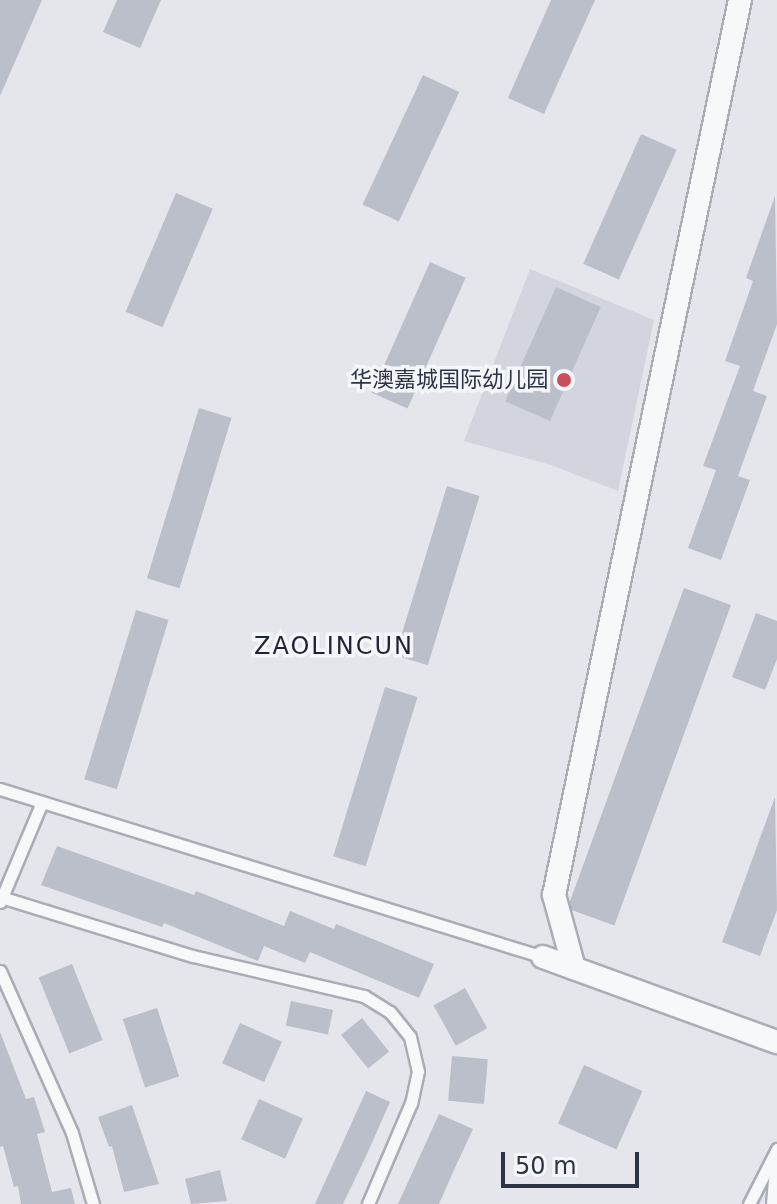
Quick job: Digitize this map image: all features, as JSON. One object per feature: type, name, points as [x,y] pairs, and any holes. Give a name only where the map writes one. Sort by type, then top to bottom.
[{"type":"street","points":[[574,968],[554,895],[740,0]]},
{"type":"street","points":[[543,957],[777,1042]]},
{"type":"lane","points":[[0,789],[543,957]]},
{"type":"lane","points":[[42,802],[2,900],[193,956],[364,996],[390,1012],[410,1037],[418,1071],[411,1103],[368,1204]]},
{"type":"lane","points":[[0,971],[72,1133],[93,1204]]},
{"type":"lane","points":[[749,1204],[777,1150]]},
{"type":"lane","points":[[772,1204],[777,1150]]},
{"type":"shaded area","name":"华澳嘉城国际幼儿园","points":[[530,269],[654,320],[618,491],[551,465],[464,441]]},
{"type":"building","points":[[0,0],[42,0],[0,96]]},
{"type":"building","points":[[117,0],[161,0],[140,48],[103,32]]},
{"type":"building","points":[[551,0],[595,0],[544,114],[508,98]]},
{"type":"building","points":[[423,75],[459,92],[399,222],[363,205]]},
{"type":"building","points":[[641,134],[677,150],[619,280],[583,264]]},
{"type":"building","points":[[176,193],[213,209],[162,327],[126,312]]},
{"type":"building","points":[[775,196],[777,324],[753,391],[767,396],[738,476],[750,480],[721,560],[688,548],[716,470],[703,466],[740,366],[725,361],[753,281],[746,278]]},
{"type":"building","points":[[430,262],[466,278],[407,408],[372,393]]},
{"type":"building","points":[[556,287],[601,307],[550,421],[505,401]]},
{"type":"building","points":[[199,408],[232,418],[179,588],[147,578]]},
{"type":"building","points":[[447,486],[480,496],[428,665],[395,655]]},
{"type":"building","points":[[684,588],[731,605],[614,926],[567,908]]},
{"type":"building","points":[[136,610],[169,620],[117,789],[84,779]]},
{"type":"building","points":[[756,613],[777,621],[777,659],[765,690],[732,677]]},
{"type":"building","points":[[385,687],[418,697],[366,866],[333,856]]},
{"type":"building","points":[[775,797],[777,910],[760,956],[722,942]]},
{"type":"building","points":[[57,846],[194,895],[196,891],[284,926],[290,911],[334,929],[336,924],[434,964],[419,998],[310,952],[305,963],[264,946],[258,961],[164,923],[162,927],[41,885]]},
{"type":"building","points":[[72,964],[103,1040],[69,1054],[39,977]]},
{"type":"building","points":[[465,988],[487,1028],[456,1046],[434,1005]]},
{"type":"building","points":[[291,1001],[333,1010],[328,1034],[286,1025]]},
{"type":"building","points":[[157,1008],[179,1076],[145,1088],[123,1019]]},
{"type":"building","points":[[362,1018],[389,1051],[368,1068],[341,1035]]},
{"type":"building","points":[[240,1023],[282,1042],[264,1082],[222,1063]]},
{"type":"building","points":[[0,1032],[26,1099],[34,1097],[45,1132],[37,1134],[52,1192],[71,1188],[75,1204],[21,1204],[18,1186],[14,1187],[3,1146],[0,1147]]},
{"type":"building","points":[[452,1056],[488,1059],[484,1104],[448,1101]]},
{"type":"building","points":[[584,1065],[642,1091],[616,1149],[558,1123]]},
{"type":"building","points":[[366,1091],[390,1102],[367,1154],[343,1204],[315,1204]]},
{"type":"building","points":[[259,1099],[303,1119],[285,1159],[241,1139]]},
{"type":"building","points":[[132,1105],[159,1184],[124,1192],[112,1146],[109,1147],[98,1117]]},
{"type":"building","points":[[439,1114],[473,1129],[439,1204],[398,1204]]},
{"type":"building","points":[[220,1170],[227,1201],[191,1204],[185,1179]]},
{"type":"place","name":"华澳嘉城国际幼儿园","points":[[564,380]]},
{"type":"district","name":"ZAOLINCUN","points":[[334,647]]}]
